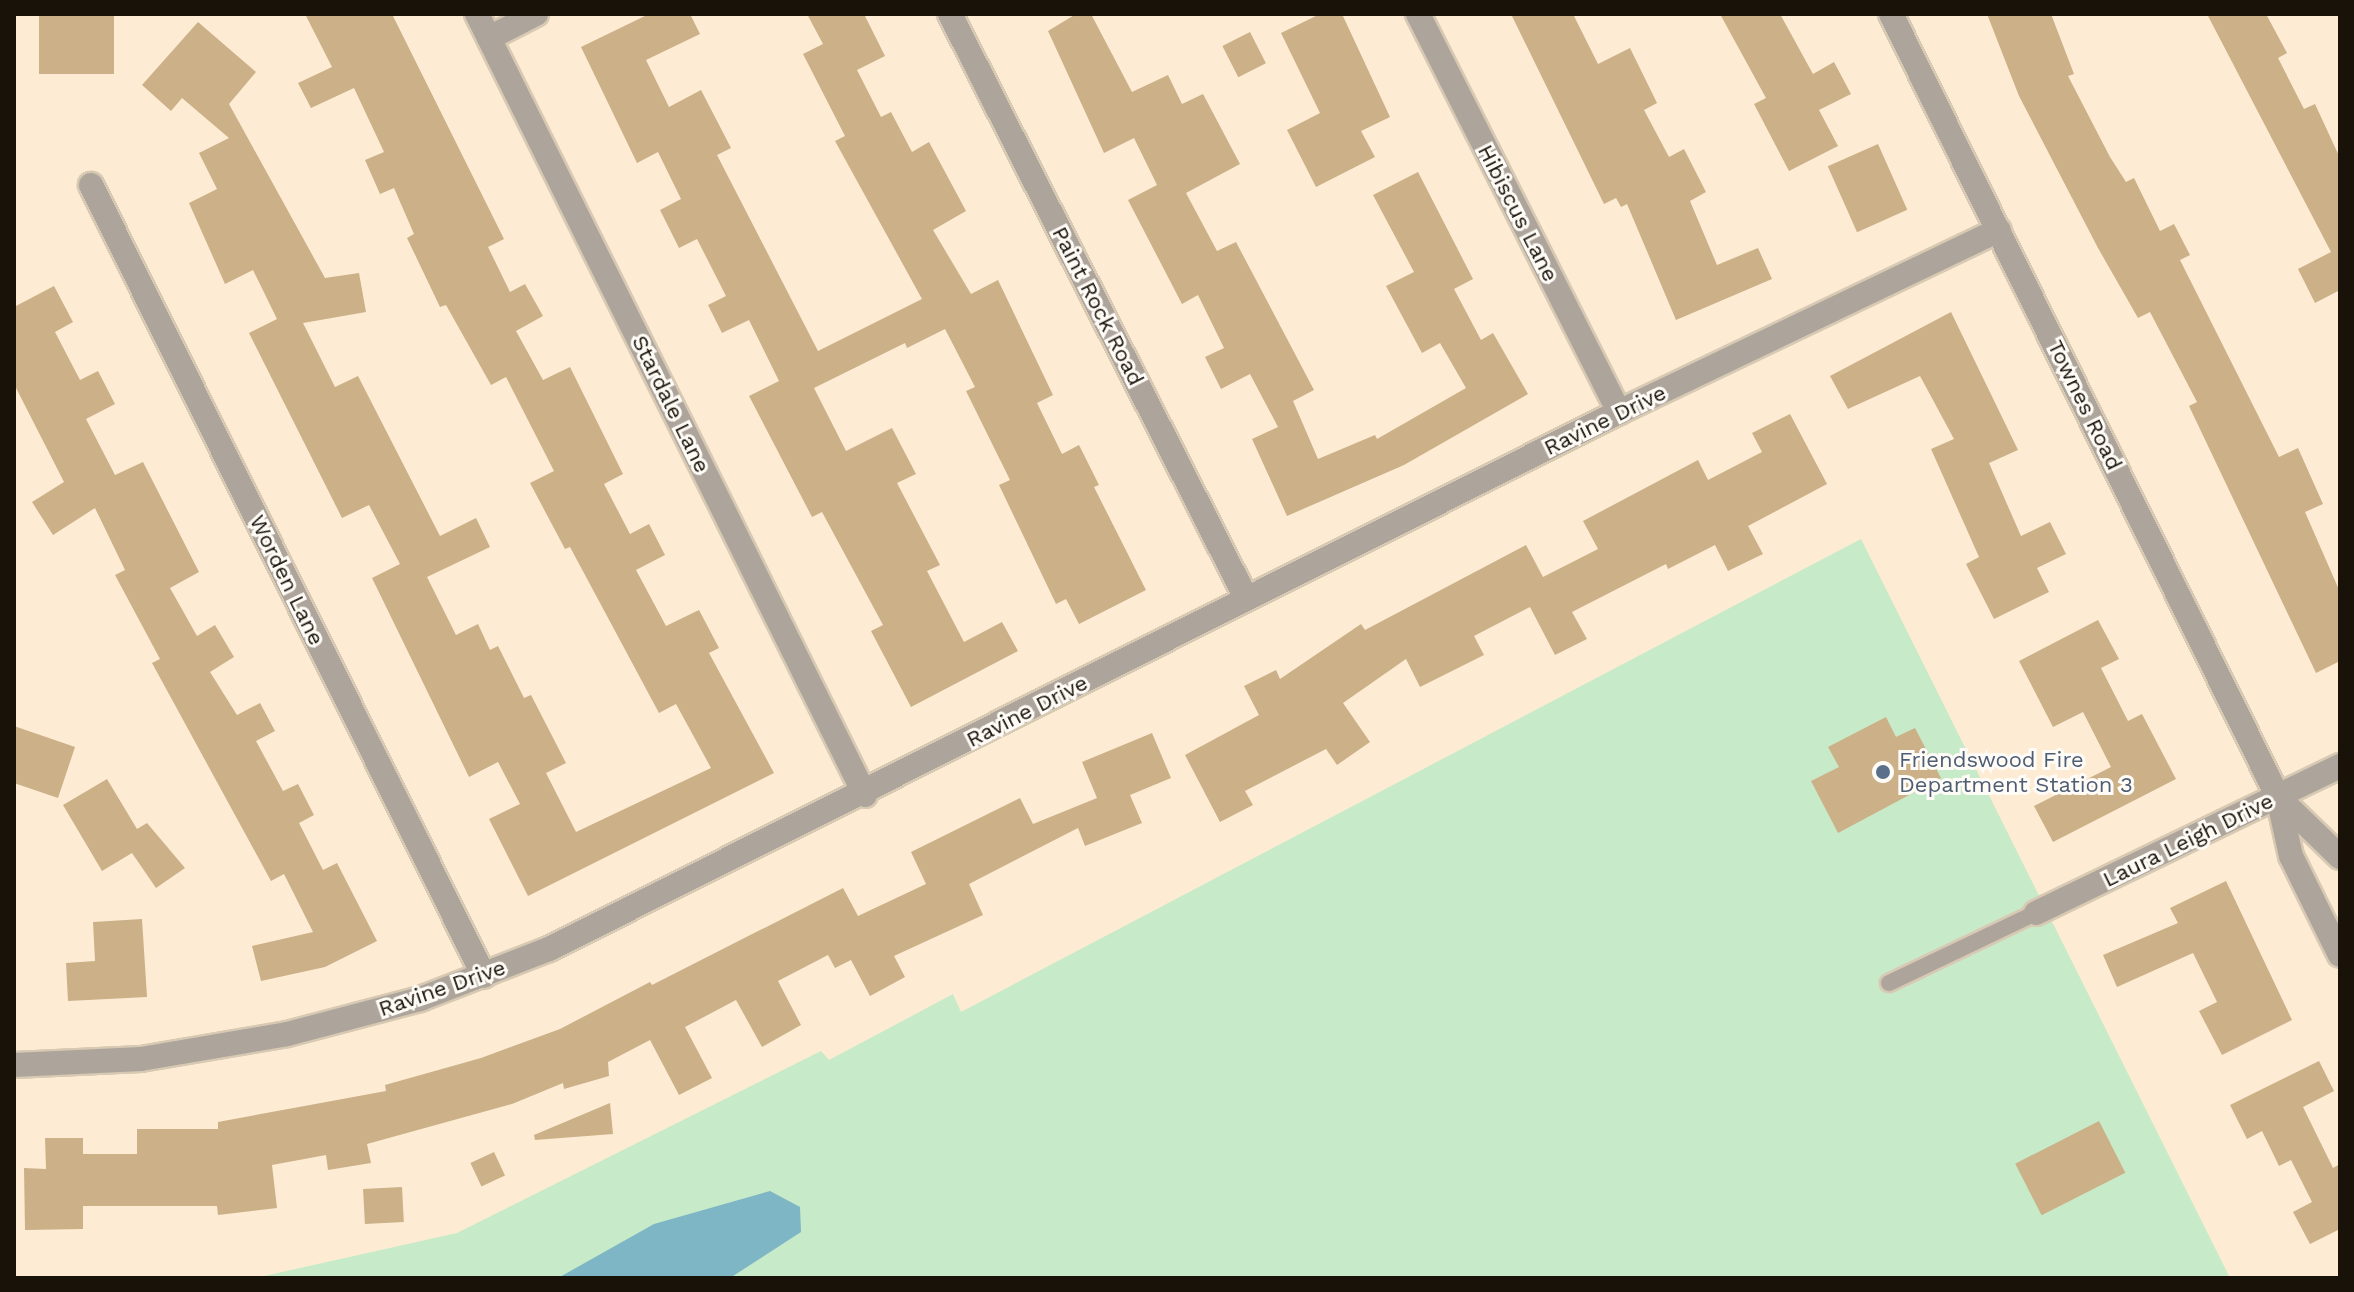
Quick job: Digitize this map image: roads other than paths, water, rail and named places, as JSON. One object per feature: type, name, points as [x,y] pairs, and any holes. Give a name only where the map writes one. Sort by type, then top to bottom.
[{"type":"street","name":"Stardale Lane","points":[[477,14],[865,795]]},
{"type":"street","points":[[489,38],[536,14]]},
{"type":"street","name":"Paint Rock Road","points":[[950,14],[1246,598]]},
{"type":"street","name":"Hibiscus Lane","points":[[1418,14],[1619,412]]},
{"type":"street","name":"Townes Road","points":[[1891,14],[2278,797],[2291,856],[2340,955]]},
{"type":"street","name":"Worden Lane","points":[[91,185],[484,976]]},
{"type":"street","name":"Ravine Drive","points":[[14,1065],[141,1059],[215,1048],[354,1018],[484,976],[865,795],[1246,598],[1619,412],[1999,230]]},
{"type":"street","name":"Laura Leigh Drive","points":[[2036,913],[2340,766]]},
{"type":"street","name":"Townes Road","points":[[2278,797],[2340,857]]},
{"type":"lane","points":[[1889,983],[2036,913]]},
{"type":"water","points":[[770,1191],[800,1207],[801,1232],[730,1278],[558,1278],[654,1224]]},
{"type":"place","name":"Friendswood Fire Department Station 3","points":[[1883,772]]}]
